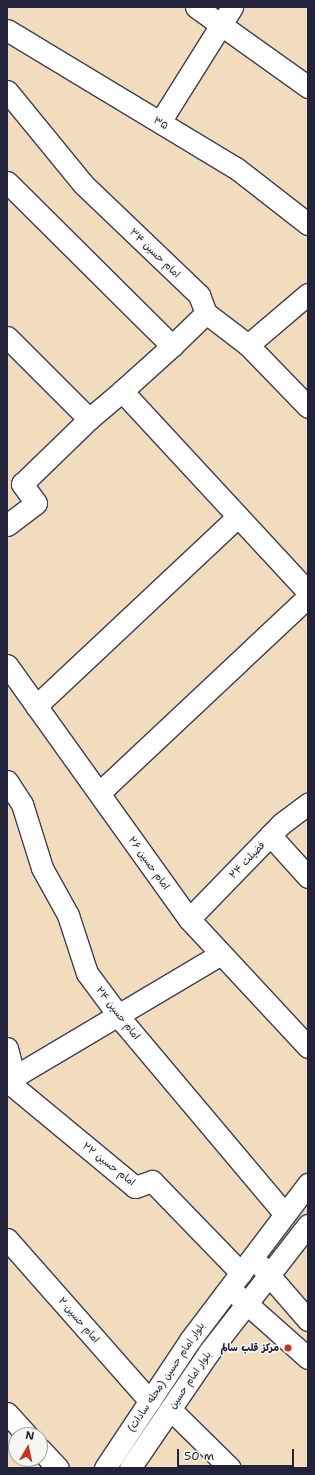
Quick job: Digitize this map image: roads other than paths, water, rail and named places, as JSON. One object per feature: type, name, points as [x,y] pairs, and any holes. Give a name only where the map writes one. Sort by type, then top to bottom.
[{"type":"street","points":[[196,7],[308,87]]},
{"type":"street","points":[[160,122],[219,23],[232,7]]},
{"type":"street","name":"۳۵","points":[[7,30],[236,168],[308,224]]},
{"type":"street","name":"امام حسین ۳۴","points":[[7,91],[82,184],[199,295],[206,313]]},
{"type":"street","points":[[7,182],[172,346]]},
{"type":"street","points":[[248,345],[308,294]]},
{"type":"street","points":[[7,525],[36,503],[22,484],[89,419],[172,346],[206,313],[248,345],[308,407]]},
{"type":"street","points":[[7,337],[89,419]]},
{"type":"street","points":[[122,391],[308,592]]},
{"type":"street","points":[[36,706],[238,516]]},
{"type":"street","points":[[98,793],[308,597]]},
{"type":"street","name":"امام حسین ۲۶","points":[[7,665],[189,919],[308,1047]]},
{"type":"street","name":"امام حسین ۲۴","points":[[7,781],[22,804],[42,868],[68,916],[87,973],[119,1016],[284,1213]]},
{"type":"street","name":"فضیلت ۲۴","points":[[189,919],[270,836],[308,804]]},
{"type":"street","points":[[270,836],[308,877]]},
{"type":"street","points":[[7,1081],[119,1016],[221,954]]},
{"type":"street","points":[[7,1048],[11,1064],[7,1081]]},
{"type":"street","name":"امام حسین ۲۲","points":[[7,1081],[135,1187],[152,1181],[241,1273]]},
{"type":"street","name":"بلوار امام حسین (محله سادات)","points":[[105,1468],[150,1401],[241,1273],[284,1213],[308,1184]]},
{"type":"street","name":"بلوار امام حسین","points":[[130,1468],[208,1352],[270,1276],[308,1225]]},
{"type":"street","name":"امام حسین۲۰","points":[[7,1239],[150,1401]]},
{"type":"street","points":[[308,1320],[270,1276],[241,1273],[247,1304],[308,1358]]},
{"type":"street","points":[[170,1409],[230,1468]]},
{"type":"street","points":[[7,1413],[20,1427]]},
{"type":"street","points":[[48,1457],[58,1468]]},
{"type":"place","name":"مرکز قلب سالم","points":[[288,1348]]}]
